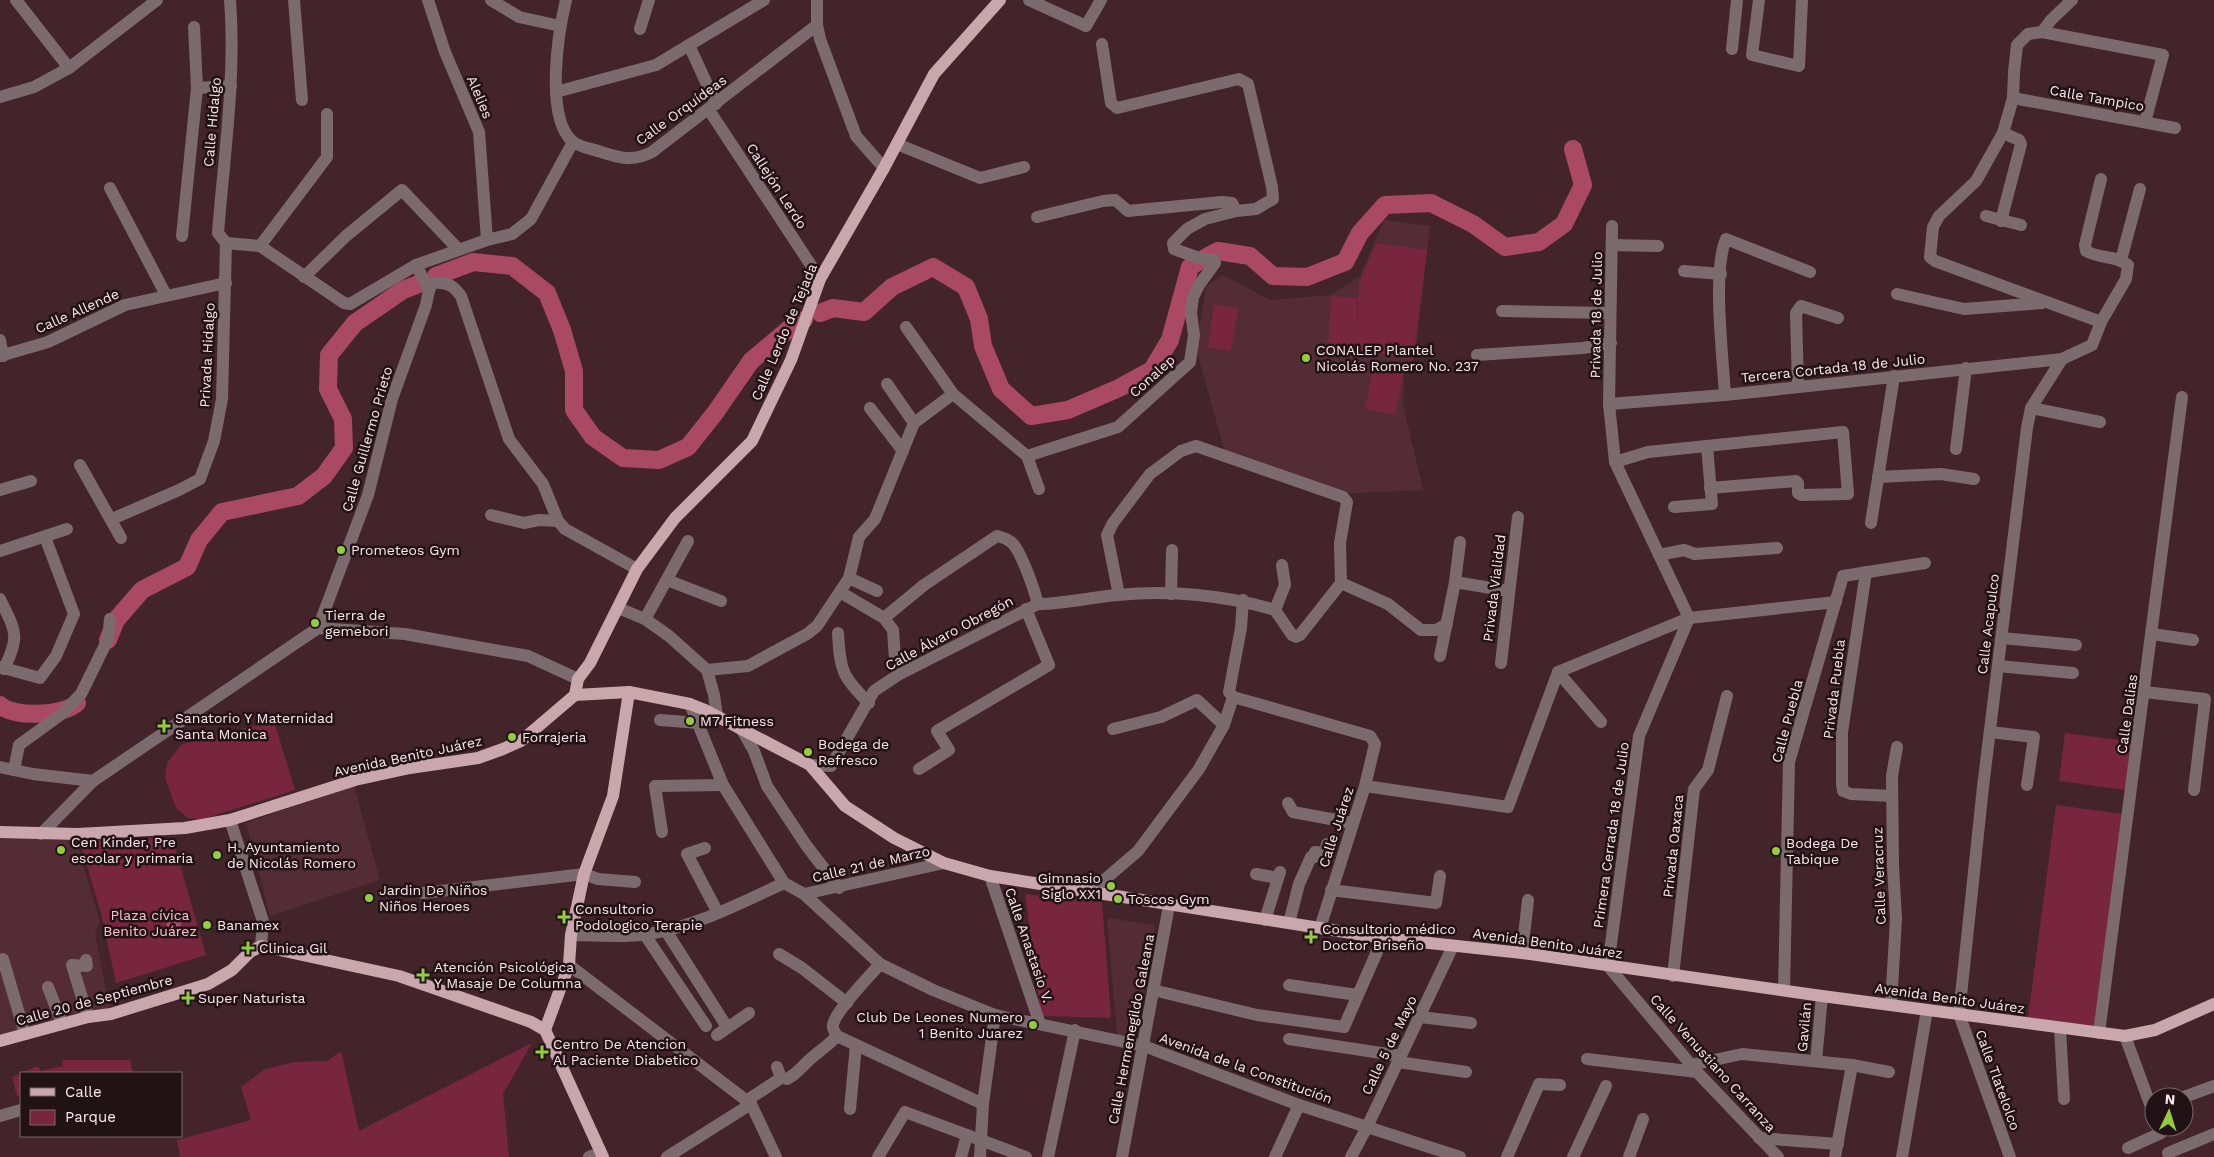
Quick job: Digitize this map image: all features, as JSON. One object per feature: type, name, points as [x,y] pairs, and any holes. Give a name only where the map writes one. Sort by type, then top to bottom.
[{"type":"main road","name":"Calle Lerdo de Tejada","points":[[575,695],[578,679],[590,663],[638,569],[675,518],[752,441],[791,360],[820,279],[884,168],[934,74],[1000,0]]},
{"type":"main road","name":"Avenida Benito Juárez","points":[[0,832],[78,834],[185,828],[230,820],[355,780],[410,768],[478,758],[520,741],[575,695],[629,692],[690,704],[717,716],[810,765],[845,806],[894,838],[944,863],[990,876],[1169,906],[1383,938],[1522,953],[1673,976],[2125,1036],[2155,1030],[2214,1004]]},
{"type":"main road","points":[[545,1030],[569,964],[571,935],[584,874],[613,796],[629,692]]},
{"type":"main road","points":[[261,946],[399,976],[531,1022],[545,1030],[598,1156]]},
{"type":"main road","name":"Calle 20 de Septiembre","points":[[0,1040],[62,1023],[111,1014],[208,984],[232,970],[250,952],[261,946]]},
{"type":"street","points":[[16,0],[69,68]]},
{"type":"street","points":[[0,97],[34,88],[69,68],[157,0]]},
{"type":"street","name":"Calle Hidalgo","points":[[226,283],[226,243],[218,233],[231,86],[233,32],[230,0]]},
{"type":"street","points":[[294,0],[302,100]]},
{"type":"street","name":"Alelies","points":[[428,0],[445,52],[479,132],[488,240]]},
{"type":"street","points":[[491,0],[520,17],[560,26]]},
{"type":"street","points":[[226,243],[260,246],[344,303],[350,304],[416,265],[458,249],[512,234],[531,219],[573,142],[559,122],[556,92],[560,26],[566,0]]},
{"type":"street","points":[[640,29],[649,0]]},
{"type":"street","points":[[556,92],[656,65],[764,0]]},
{"type":"street","points":[[817,0],[817,25],[820,39],[856,136],[884,168]]},
{"type":"street","points":[[1029,0],[1086,26],[1101,0]]},
{"type":"street","points":[[1732,49],[1737,0]]},
{"type":"street","points":[[1759,0],[1752,55],[1799,66],[1802,0]]},
{"type":"street","points":[[2042,32],[2051,20],[2072,0]]},
{"type":"street","name":"Calle Orquídeas","points":[[573,142],[624,159],[640,158],[712,107],[817,25]]},
{"type":"street","points":[[182,236],[196,88],[194,27]]},
{"type":"street","points":[[2101,322],[1935,261],[1930,257],[1933,227],[1939,216],[1976,181],[2003,133],[2013,98],[2018,45],[2028,34],[2042,32],[2163,55],[2145,122]]},
{"type":"street","name":"Conalep","points":[[1027,456],[1118,427],[1190,362],[1194,336],[1191,313],[1193,297],[1215,263],[1214,260],[1199,258],[1174,248],[1173,243],[1187,229],[1205,219],[1236,211],[1256,209],[1272,198],[1272,187],[1248,84],[1239,79],[1117,108],[1111,103],[1102,44]]},
{"type":"street","name":"Callejón Lerdo","points":[[689,45],[712,107],[820,279]]},
{"type":"street","points":[[196,88],[231,86]]},
{"type":"street","name":"Calle Tampico","points":[[2013,98],[2174,128]]},
{"type":"street","points":[[260,246],[327,157],[327,114]]},
{"type":"street","points":[[2000,221],[2020,144],[2019,140],[2003,133]]},
{"type":"street","points":[[896,144],[980,178],[1024,168]]},
{"type":"street","points":[[2062,359],[2092,345],[2101,322],[2126,279],[2128,265],[2122,260],[2091,254],[2086,251],[2085,245],[2101,179]]},
{"type":"street","points":[[110,188],[166,295]]},
{"type":"street","points":[[2122,260],[2140,189]]},
{"type":"street","points":[[304,277],[346,236],[402,190],[458,249]]},
{"type":"street","points":[[1037,217],[1103,201],[1115,200],[1128,211],[1222,202],[1232,203],[1236,211]]},
{"type":"street","points":[[1986,216],[2021,225]]},
{"type":"street","name":"Privada 18 de Julio","points":[[1609,404],[1612,226]]},
{"type":"street","points":[[1725,395],[1720,302],[1722,249],[1726,239],[1810,272]]},
{"type":"street","points":[[1612,245],[1658,246]]},
{"type":"street","points":[[416,265],[429,290]]},
{"type":"street","points":[[1684,271],[1721,274]]},
{"type":"street","points":[[429,290],[433,283],[444,282],[454,286],[461,296],[509,439],[543,484],[558,521],[565,530],[638,569]]},
{"type":"street","name":"Calle Allende","points":[[2,356],[48,342],[125,305],[226,283]]},
{"type":"street","name":"Privada Hidalgo","points":[[112,519],[200,479],[214,441],[222,399],[226,283]]},
{"type":"street","name":"Calle Guillermo Prieto","points":[[318,628],[368,495],[392,399],[429,290]]},
{"type":"street","points":[[1897,294],[1964,309],[2049,303]]},
{"type":"street","points":[[1798,387],[1796,313],[1802,306],[1838,318]]},
{"type":"street","points":[[1502,311],[1610,313]]},
{"type":"street","points":[[906,327],[953,394],[1027,456],[1039,489]]},
{"type":"street","points":[[0,340],[2,356]]},
{"type":"street","points":[[1477,355],[1584,348],[1611,343]]},
{"type":"street","name":"Tercera Cortada 18 de Julio","points":[[1609,404],[1725,395],[2062,359]]},
{"type":"street","name":"Calle Acapulco","points":[[1959,1014],[1990,732],[2031,408],[2062,359]]},
{"type":"street","points":[[1956,449],[1966,368]]},
{"type":"street","points":[[1871,523],[1894,376]]},
{"type":"street","points":[[887,384],[914,423]]},
{"type":"street","points":[[707,670],[748,666],[808,634],[817,626],[848,578],[858,538],[875,519],[914,423],[953,394]]},
{"type":"street","name":"Calle Dalias","points":[[2099,1033],[2182,397]]},
{"type":"street","points":[[1609,404],[1615,462],[1689,618]]},
{"type":"street","points":[[870,408],[903,451]]},
{"type":"street","points":[[2031,408],[2100,422]]},
{"type":"street","points":[[1615,462],[1648,452],[1843,432],[1848,494],[1801,495],[1798,493],[1798,483],[1796,481],[1710,488]]},
{"type":"street","points":[[1119,595],[1107,535],[1150,474],[1181,451],[1196,446],[1343,497],[1346,502],[1340,543],[1341,583],[1300,635],[1296,637],[1292,635],[1276,610],[1285,585],[1282,565]]},
{"type":"street","points":[[1674,507],[1712,504],[1707,446]]},
{"type":"street","points":[[80,465],[121,538]]},
{"type":"street","points":[[1878,477],[1941,474],[1974,479]]},
{"type":"street","points":[[0,490],[30,480]]},
{"type":"street","points":[[491,515],[524,523],[539,520],[558,521]]},
{"type":"street","name":"Privada Vialidad","points":[[1501,663],[1518,517]]},
{"type":"street","points":[[0,551],[67,529]]},
{"type":"street","points":[[884,618],[924,585],[997,536],[1006,538],[1014,546],[1035,590],[1032,607]]},
{"type":"street","points":[[0,599],[16,632],[12,653],[2,668],[40,678],[56,656],[74,614],[45,537]]},
{"type":"street","points":[[645,619],[688,541]]},
{"type":"street","points":[[1440,656],[1456,582],[1460,542]]},
{"type":"street","points":[[1659,555],[1684,550],[1695,554],[1777,548]]},
{"type":"street","points":[[1171,594],[1172,550]]},
{"type":"street","name":"Calle Puebla","points":[[1784,990],[1789,762],[1843,576],[1925,563]]},
{"type":"street","name":"Privada Puebla","points":[[1866,572],[1842,732],[1842,784],[1843,791],[1851,794],[1892,796]]},
{"type":"street","points":[[848,578],[876,592]]},
{"type":"street","points":[[668,580],[721,601]]},
{"type":"street","points":[[1456,582],[1509,591]]},
{"type":"street","points":[[1341,583],[1388,604],[1421,630],[1436,630],[1446,624]]},
{"type":"street","points":[[840,592],[884,618],[893,630],[895,659]]},
{"type":"street","name":"Calle Álvaro Obregón","points":[[810,765],[830,766],[869,703],[874,691],[898,675],[1032,607],[1119,595],[1171,594],[1243,600],[1276,610]]},
{"type":"street","points":[[1089,893],[1138,850],[1199,769],[1224,725],[1233,697],[1229,692],[1241,628],[1243,600]]},
{"type":"street","points":[[1365,786],[1508,807],[1558,672],[1689,618],[1836,602]]},
{"type":"street","name":"Calle Álvaro Obregón","points":[[919,769],[949,750],[937,731],[1049,665],[1032,607]]},
{"type":"street","points":[[618,608],[645,619],[669,636],[707,670],[714,695],[717,716]]},
{"type":"street","name":"Primera Cerrada 18 de Julio","points":[[1608,966],[1639,736],[1689,618]]},
{"type":"street","points":[[14,770],[19,745],[63,713],[81,694],[108,639],[110,619]]},
{"type":"street","points":[[40,834],[93,782],[318,628],[405,634],[528,656],[578,679]]},
{"type":"street","points":[[838,633],[843,672],[849,683],[869,703]]},
{"type":"street","points":[[2152,634],[2193,640]]},
{"type":"street","points":[[2002,638],[2076,645]]},
{"type":"street","points":[[1998,666],[2072,674]]},
{"type":"street","points":[[1558,672],[1601,722]]},
{"type":"street","points":[[2145,692],[2205,699],[2194,790]]},
{"type":"street","name":"Privada Oaxaca","points":[[1673,976],[1694,789],[1708,770],[1727,696]]},
{"type":"street","name":"Calle Juárez","points":[[1233,697],[1370,736],[1375,744],[1365,786],[1320,928]]},
{"type":"street","points":[[1113,729],[1161,717],[1197,700],[1224,725]]},
{"type":"street","name":"Avenida de la Constitución","points":[[690,704],[723,785],[784,883],[804,894],[880,964],[933,990],[995,1015],[1075,1030],[1144,1046],[1299,1105],[1460,1157]]},
{"type":"street","points":[[660,720],[699,723]]},
{"type":"street","points":[[742,730],[754,752],[767,786],[806,845],[839,888]]},
{"type":"street","points":[[1990,732],[2034,737],[2027,785]]},
{"type":"street","name":"Calle Veracruz","points":[[1892,1005],[1896,919],[1893,866],[1892,776],[1897,748]]},
{"type":"street","points":[[0,767],[33,774],[93,782]]},
{"type":"street","points":[[662,832],[655,786],[723,785]]},
{"type":"street","points":[[1288,803],[1293,812],[1352,824]]},
{"type":"street","points":[[230,820],[262,921],[261,946]]},
{"type":"street","points":[[1289,923],[1299,884],[1311,857],[1315,857],[1315,852],[1325,854],[1327,844]]},
{"type":"street","points":[[705,848],[687,854],[718,913]]},
{"type":"street","name":"Calle 21 de Marzo","points":[[804,894],[839,888],[944,863]]},
{"type":"street","points":[[423,893],[584,874],[598,879],[635,882]]},
{"type":"street","points":[[1256,874],[1279,875],[1266,895],[1265,920]]},
{"type":"street","name":"Calle Anastasio V.","points":[[990,876],[1040,1024]]},
{"type":"street","points":[[1331,890],[1436,903],[1440,876]]},
{"type":"street","points":[[571,935],[645,935],[666,931],[718,913],[784,883]]},
{"type":"street","points":[[1522,953],[1528,900]]},
{"type":"street","name":"Calle Hermenegildo Galeana","points":[[1122,1157],[1169,906]]},
{"type":"street","points":[[666,931],[727,1027]]},
{"type":"street","points":[[645,935],[706,1026]]},
{"type":"street","points":[[1153,990],[1257,1015],[1344,1027],[1383,938]]},
{"type":"street","name":"Calle 5 de Mayo","points":[[1351,1157],[1454,946]]},
{"type":"street","points":[[778,954],[802,968],[846,1003]]},
{"type":"street","points":[[3,959],[25,1034]]},
{"type":"street","points":[[86,960],[87,966],[72,966],[88,1017]]},
{"type":"street","points":[[569,964],[749,1102],[776,1157]]},
{"type":"street","points":[[880,964],[846,1003],[833,1024],[832,1030],[837,1036],[983,1104]]},
{"type":"street","name":"Calle Venustiano Carranza","points":[[1608,966],[1694,1069],[1763,1147],[1778,1157]]},
{"type":"street","points":[[1289,985],[1357,995]]},
{"type":"street","points":[[48,987],[62,1023]]},
{"type":"street","name":"Gavilán","points":[[1816,1061],[1822,996]]},
{"type":"street","points":[[1902,1157],[1927,1010]]},
{"type":"street","points":[[717,1036],[749,1013]]},
{"type":"street","name":"Calle Tlatelolco","points":[[1959,1014],[2010,1157]]},
{"type":"street","points":[[980,1157],[983,1104],[995,1015]]},
{"type":"street","points":[[1420,1017],[1471,1023]]},
{"type":"street","points":[[2060,1028],[2064,1099]]},
{"type":"street","points":[[1048,1157],[1075,1030]]},
{"type":"street","points":[[787,1079],[797,1074],[806,1062],[822,1051],[837,1036]]},
{"type":"street","points":[[2125,1036],[2144,1087]]},
{"type":"street","points":[[1289,1040],[1466,1072]]},
{"type":"street","points":[[850,1109],[856,1045]]},
{"type":"street","points":[[1588,1059],[1694,1069],[1742,1054],[1852,1065],[1889,1072]]},
{"type":"street","points":[[1834,1157],[1852,1065]]},
{"type":"street","points":[[667,1157],[781,1078],[777,1067]]},
{"type":"street","points":[[1507,1157],[1540,1084],[1560,1085]]},
{"type":"street","points":[[1573,1157],[1606,1086]]},
{"type":"street","points":[[2194,1094],[2214,1086]]},
{"type":"street","points":[[1275,1157],[1299,1105]]},
{"type":"street","points":[[0,1116],[20,1110]]},
{"type":"street","points":[[878,1157],[904,1112],[1026,1157]]},
{"type":"street","points":[[1629,1157],[1643,1119]]},
{"type":"street","points":[[2162,1137],[2168,1155],[2214,1134]]},
{"type":"street","points":[[960,1157],[967,1135]]},
{"type":"street","points":[[2128,1148],[2147,1137]]},
{"type":"street","points":[[1763,1147],[1838,1144]]},
{"type":"shaded area","name":"CONALEP Plantel Nicolás Romero No. 237","points":[[1384,220],[1430,226],[1415,357],[1404,372],[1403,404],[1423,490],[1339,494],[1225,453],[1196,348],[1206,286],[1223,275],[1270,300],[1331,295],[1360,276]]},
{"type":"shaded area","points":[[354,786],[380,880],[270,916],[246,823]]},
{"type":"shaded area","points":[[0,833],[75,835],[100,922],[95,934],[111,1014],[0,1042]]},
{"type":"shaded area","points":[[1107,918],[1155,925],[1136,1036],[1129,1038],[1117,1035]]},
{"type":"shaded area","points":[[180,919],[181,926],[168,929],[166,923]]},
{"type":"green space","points":[[1376,243],[1427,250],[1413,360],[1357,349],[1328,346],[1331,296],[1357,298],[1357,340],[1359,283]]},
{"type":"green space","points":[[1214,304],[1238,308],[1231,351],[1208,348]]},
{"type":"green space","points":[[1374,366],[1404,372],[1395,415],[1365,409]]},
{"type":"green space","points":[[274,721],[295,790],[203,819],[188,818],[176,808],[165,778],[167,763],[182,744]]},
{"type":"green space","points":[[2065,733],[2133,742],[2126,790],[2059,781]]},
{"type":"green space","points":[[2056,805],[2123,814],[2095,1026],[2028,1018]]},
{"type":"green space","name":"Plaza cívica Benito Juárez","points":[[172,837],[206,955],[116,983],[102,917],[80,842]]},
{"type":"green space","points":[[1025,894],[1102,902],[1111,1018],[1041,1016]]},
{"type":"green space","points":[[532,1043],[503,1094],[509,1157],[180,1157],[177,1140],[251,1120],[241,1087],[265,1069],[295,1062],[327,1061],[341,1051],[359,1131]]},
{"type":"green space","points":[[62,1060],[130,1060],[133,1072],[23,1072],[38,1066],[41,1071],[63,1066]]},
{"type":"green space","points":[[20,1073],[20,1095],[17,1096],[12,1077]]},
{"type":"waterway","points":[[1205,258],[1218,251],[1250,256],[1273,276],[1307,277],[1345,262],[1360,233],[1385,205],[1431,203],[1473,224],[1505,247],[1539,242],[1564,224],[1583,185],[1573,149]]},
{"type":"waterway","points":[[820,313],[833,308],[864,312],[892,287],[933,267],[966,287],[979,319],[983,346],[1001,389],[1031,416],[1068,410],[1119,388],[1152,370],[1170,340],[1190,267],[1201,260]]},
{"type":"waterway","points":[[436,276],[473,262],[512,266],[547,293],[562,330],[574,371],[574,410],[593,437],[623,458],[659,460],[688,447],[715,413],[751,361],[795,324],[804,320]]},
{"type":"waterway","points":[[108,640],[116,620],[142,590],[187,567],[199,540],[222,512],[298,496],[324,476],[344,448],[343,419],[328,389],[329,355],[355,323],[403,290],[424,282]]},
{"type":"waterway","points":[[0,705],[16,712],[39,714],[61,711],[77,703]]},
{"type":"place","name":"CONALEP Plantel Nicolás Romero No. 237","points":[[1306,358]]},
{"type":"place","name":"Prometeos Gym","points":[[341,550]]},
{"type":"place","name":"Tierra de gemebori","points":[[315,623]]},
{"type":"place","name":"M7 Fitness","points":[[690,721]]},
{"type":"place","name":"Sanatorio Y Maternidad Santa Monica","points":[[164,726]]},
{"type":"place","name":"Forrajeria","points":[[512,737]]},
{"type":"place","name":"Bodega de Refresco","points":[[808,752]]},
{"type":"place","name":"Cen Kinder, Pre escolar y primaria","points":[[61,850]]},
{"type":"place","name":"Bodega De Tabique","points":[[1776,851]]},
{"type":"place","name":"H. Ayuntamiento de Nicolás Romero","points":[[217,855]]},
{"type":"place","name":"Gimnasio Siglo XX1","points":[[1111,886]]},
{"type":"place","name":"Jardin De Niños Niños Heroes","points":[[369,898]]},
{"type":"place","name":"Toscos Gym","points":[[1118,899]]},
{"type":"place","name":"Consultorio Podologico Terapie","points":[[564,917]]},
{"type":"place","name":"Banamex","points":[[207,925]]},
{"type":"place","name":"Consultorio médico Doctor Briseño","points":[[1311,937]]},
{"type":"place","name":"Clinica Gil","points":[[248,948]]},
{"type":"place","name":"Atención Psicológica Y Masaje De Columna","points":[[423,975]]},
{"type":"place","name":"Super Naturista","points":[[188,998]]},
{"type":"place","name":"Club De Leones Numero 1 Benito Juarez","points":[[1033,1025]]},
{"type":"place","name":"Centro De Atencion Al Paciente Diabetico","points":[[542,1052]]}]
